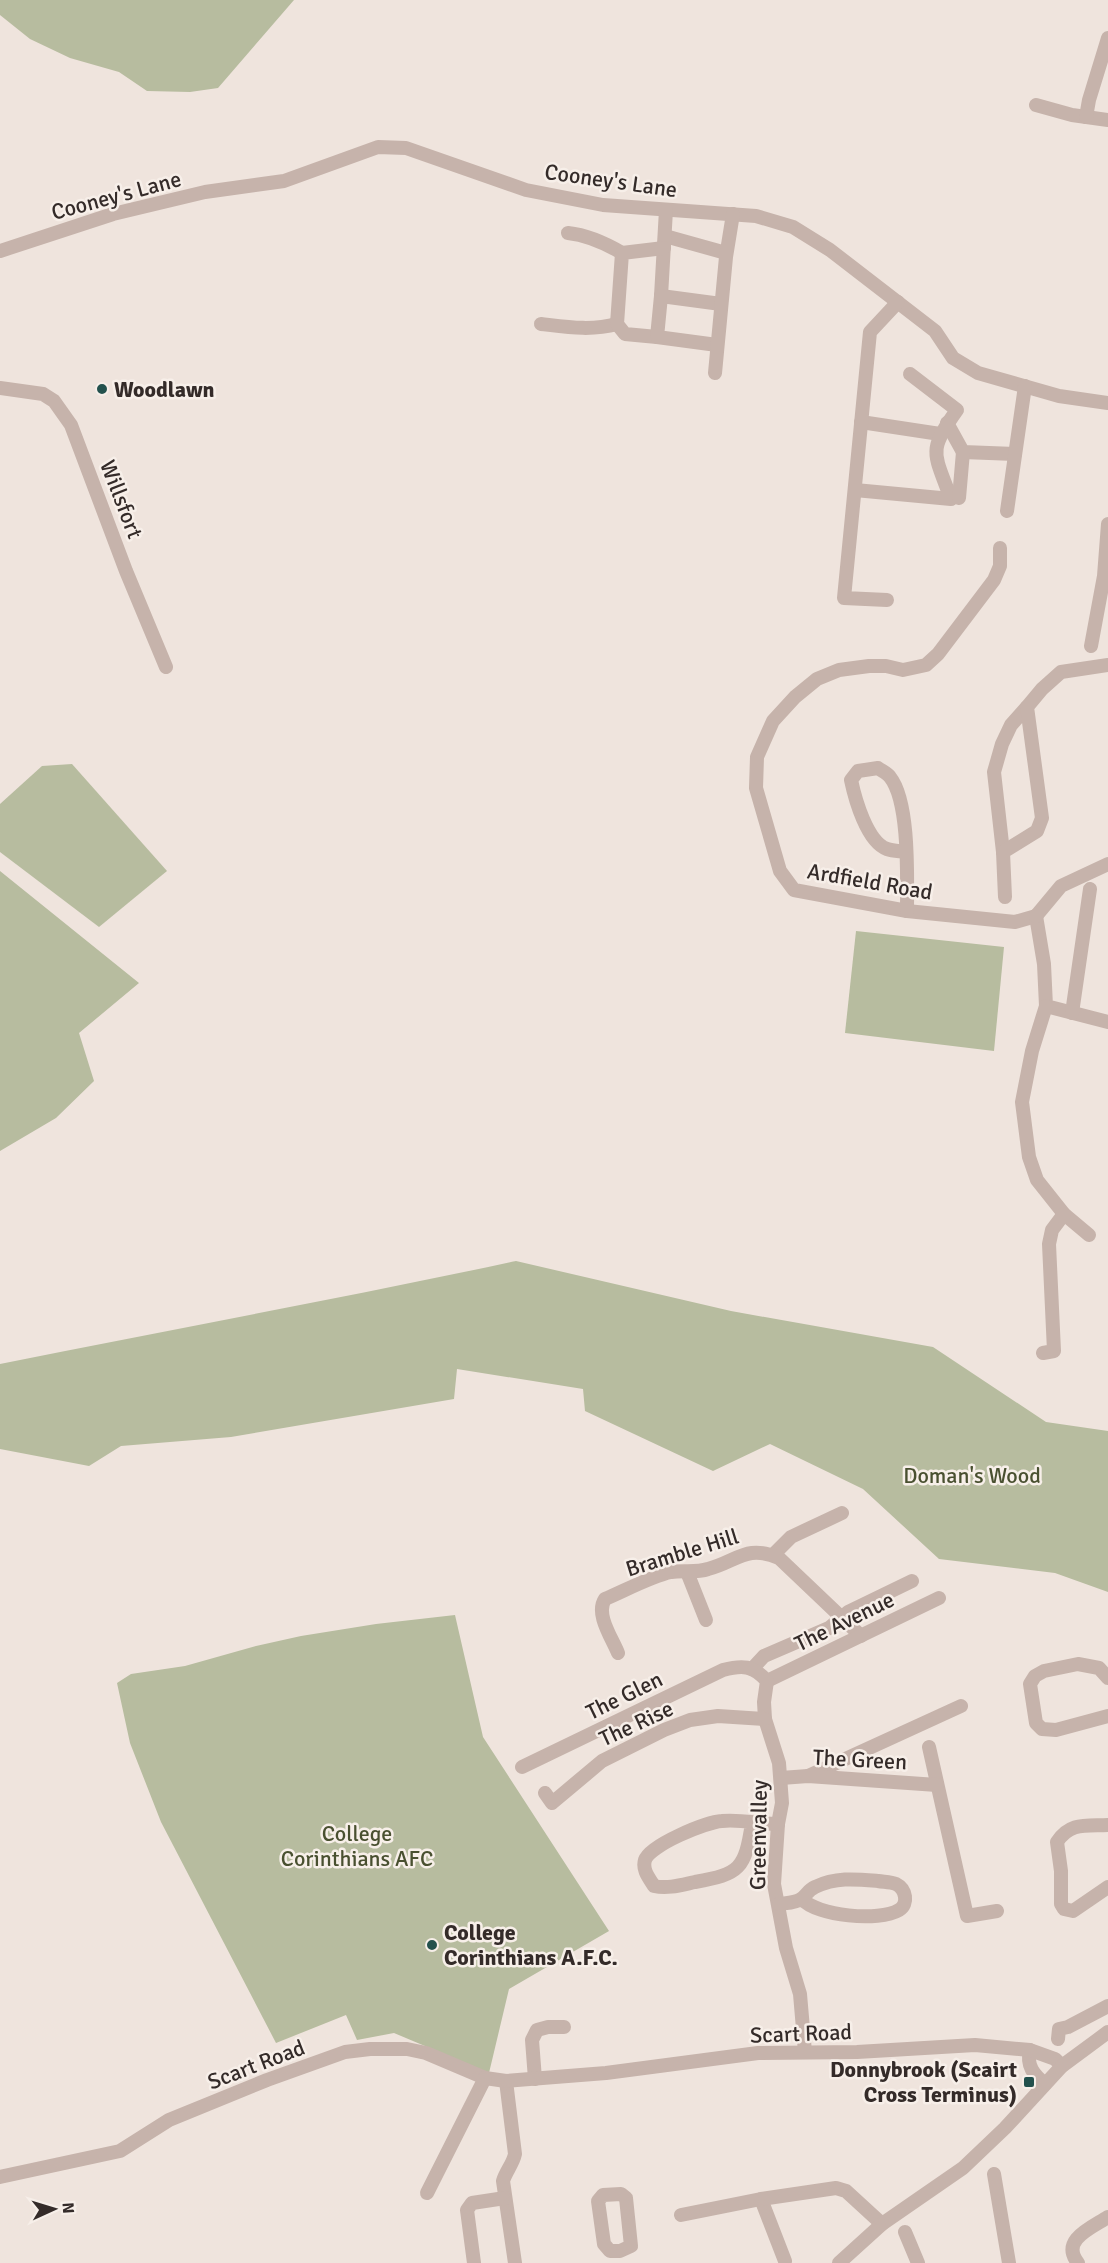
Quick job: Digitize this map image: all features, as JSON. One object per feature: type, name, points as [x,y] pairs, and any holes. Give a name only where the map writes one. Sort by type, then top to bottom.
[{"type":"street","points":[[1098,119],[1089,100],[1108,38]]},
{"type":"street","points":[[1036,105],[1072,115],[1098,119]]},
{"type":"street","name":"Cooney's Lane","points":[[0,251],[113,213],[206,192],[285,181],[378,147],[405,148],[526,190],[603,205],[756,216],[793,227],[830,250],[935,331],[953,358],[978,373],[1059,396],[1108,403]]},
{"type":"street","points":[[657,337],[666,210]]},
{"type":"street","points":[[715,373],[726,254],[733,214]]},
{"type":"street","points":[[568,233],[607,244],[622,253],[664,242],[726,254]]},
{"type":"street","points":[[622,253],[617,324],[625,334],[717,345]]},
{"type":"street","points":[[661,296],[721,304]]},
{"type":"street","points":[[887,600],[844,598],[870,332],[898,302]]},
{"type":"street","points":[[541,324],[580,329],[602,328],[617,324]]},
{"type":"street","points":[[855,490],[951,499],[934,454],[943,429],[957,410],[910,374]]},
{"type":"street","points":[[1006,511],[1025,386]]},
{"type":"street","name":"Willsfort","points":[[0,388],[43,394],[54,401],[71,425],[126,571],[166,667]]},
{"type":"street","points":[[861,422],[943,429],[963,452],[959,498]]},
{"type":"street","points":[[963,452],[1015,454]]},
{"type":"street","points":[[1091,646],[1104,576],[1108,525]]},
{"type":"street","name":"Ardfield Road","points":[[1000,548],[1000,566],[994,580],[932,660],[915,669],[903,670],[886,666],[838,670],[817,679],[783,708],[764,739],[757,757],[757,794],[780,871],[794,890],[907,911],[1015,922],[1036,916]]},
{"type":"street","points":[[1005,897],[1003,852],[994,772],[1002,744],[1011,725],[1042,689],[1061,672],[1108,665]]},
{"type":"street","points":[[1003,852],[1037,831],[1042,818],[1027,707]]},
{"type":"street","points":[[906,852],[885,849],[873,836],[856,806],[851,780],[858,771],[878,768],[890,777],[898,796],[906,852],[907,911]]},
{"type":"street","points":[[1089,1235],[1064,1214],[1037,1180],[1029,1157],[1024,1131],[1022,1102],[1046,1006],[1044,964],[1036,916],[1061,886],[1108,864]]},
{"type":"street","points":[[1072,1013],[1090,889]]},
{"type":"street","points":[[1046,1006],[1108,1022]]},
{"type":"street","points":[[1043,1353],[1054,1352],[1049,1244],[1052,1230],[1064,1214]]},
{"type":"street","points":[[773,1555],[791,1537],[842,1514]]},
{"type":"street","name":"Bramble Hill","points":[[618,1653],[601,1613],[601,1605],[605,1599],[670,1572],[708,1569],[749,1552],[766,1552],[780,1558],[861,1636]]},
{"type":"street","points":[[687,1572],[706,1620]]},
{"type":"street","points":[[767,1681],[758,1671],[749,1667],[764,1656],[830,1629],[848,1612],[912,1581]]},
{"type":"street","name":"The Avenue","points":[[767,1681],[939,1598]]},
{"type":"street","points":[[1108,1678],[1099,1668],[1077,1664],[1044,1671],[1035,1676],[1030,1684],[1036,1723],[1042,1729],[1056,1730],[1108,1716]]},
{"type":"street","name":"The Glen","points":[[522,1767],[723,1670],[749,1667]]},
{"type":"street","name":"Greenvalley","points":[[767,1681],[764,1702],[765,1719],[779,1763],[782,1803],[778,1824],[774,1884],[786,1948],[800,1994],[805,2052]]},
{"type":"street","points":[[808,1776],[961,1706]]},
{"type":"street","name":"The Rise","points":[[545,1793],[552,1803],[602,1761],[664,1730],[690,1720],[718,1716],[765,1719]]},
{"type":"street","points":[[929,1747],[968,1916],[997,1911]]},
{"type":"street","name":"The Green","points":[[781,1778],[808,1776],[937,1785]]},
{"type":"street","points":[[752,1823],[748,1851],[741,1863],[724,1877],[664,1888],[654,1886],[645,1872],[644,1861],[651,1851],[717,1822],[752,1823],[778,1824]]},
{"type":"street","points":[[1108,1825],[1071,1828],[1065,1831],[1057,1842],[1061,1871],[1061,1904],[1064,1909],[1073,1911],[1108,1887]]},
{"type":"street","points":[[779,1904],[802,1899],[812,1888],[836,1879],[893,1883],[903,1890],[905,1897],[901,1909],[892,1913],[865,1917],[813,1908],[802,1899]]},
{"type":"street","points":[[1058,2039],[1059,2029],[1068,2027],[1108,2006]]},
{"type":"street","points":[[535,2079],[532,2040],[537,2030],[548,2027],[564,2028]]},
{"type":"street","points":[[838,2263],[882,2224],[963,2168],[1062,2066],[1108,2032]]},
{"type":"street","name":"Scart Road","points":[[0,2177],[120,2151],[170,2120],[267,2080],[345,2052],[370,2049],[407,2049],[426,2053],[485,2078],[506,2081],[606,2073],[759,2053],[857,2052],[975,2045],[1030,2050],[1055,2059],[1062,2066]]},
{"type":"street","points":[[1030,2050],[1028,2062],[1031,2070],[1045,2084]]},
{"type":"street","points":[[427,2193],[485,2078]]},
{"type":"street","points":[[506,2081],[515,2154],[503,2181],[515,2263]]},
{"type":"street","points":[[993,2174],[1009,2263]]},
{"type":"street","points":[[681,2215],[760,2199],[836,2188],[846,2191],[882,2224]]},
{"type":"street","points":[[474,2263],[467,2210],[472,2203],[505,2198]]},
{"type":"street","points":[[760,2199],[785,2261]]},
{"type":"street","points":[[1078,2263],[1073,2257],[1071,2247],[1075,2239],[1108,2217]]},
{"type":"street","points":[[905,2232],[918,2263]]},
{"type":"green space","points":[[0,0],[294,0],[218,88],[190,92],[147,91],[119,72],[70,58],[30,39],[0,15]]},
{"type":"green space","points":[[72,764],[167,871],[99,927],[0,852],[0,804],[42,766]]},
{"type":"green space","points":[[0,871],[139,983],[79,1033],[94,1081],[56,1118],[0,1151]]},
{"type":"green space","points":[[856,931],[1004,947],[994,1051],[845,1033]]},
{"type":"green space","name":"Doman's Wood","points":[[516,1261],[731,1311],[933,1347],[1046,1422],[1108,1431],[1108,1592],[1055,1573],[939,1559],[863,1489],[770,1444],[713,1471],[585,1411],[583,1389],[457,1369],[454,1399],[231,1437],[121,1446],[89,1466],[0,1449],[0,1364]]},
{"type":"green space","name":"College Corinthians AFC","points":[[455,1615],[483,1737],[609,1931],[509,1989],[489,2073],[394,2033],[357,2040],[346,2015],[276,2043],[161,1822],[130,1743],[117,1683],[131,1674],[185,1666],[301,1636]]},
{"type":"place","name":"Woodlawn","points":[[102,389]]},
{"type":"place","name":"College Corinthians A.F.C.","points":[[432,1945]]},
{"type":"place","name":"Donnybrook (Scairt Cross Terminus)","points":[[1029,2082]]}]
